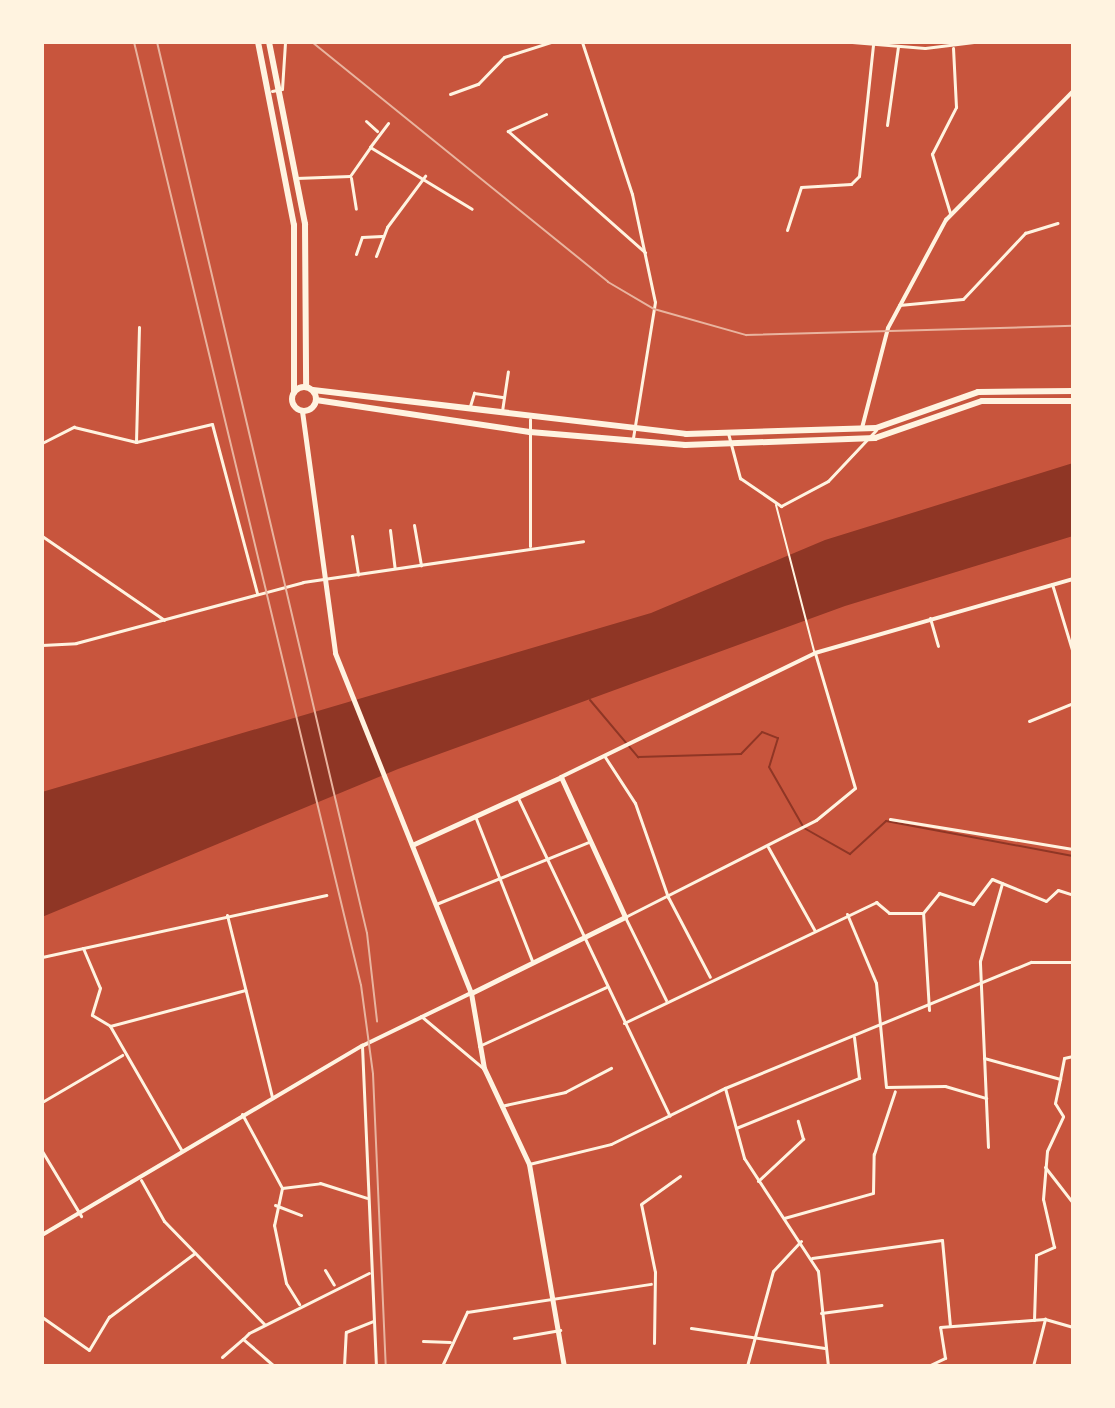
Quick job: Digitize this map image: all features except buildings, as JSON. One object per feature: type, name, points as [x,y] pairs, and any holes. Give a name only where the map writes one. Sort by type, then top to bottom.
[{"type":"highway","points":[[258,42],[272,91],[294,225],[294,392],[302,411],[316,400],[530,432],[728,443],[875,438],[982,401],[1073,401]]},
{"type":"highway","points":[[269,42],[282,89],[305,224],[309,388],[316,400]]},
{"type":"highway","points":[[294,392],[309,388],[530,419],[634,429],[728,433],[876,428],[978,392],[1073,391]]},
{"type":"main road","points":[[302,411],[323,579],[344,679],[471,993],[484,1068],[529,1164],[556,1297],[564,1366]]},
{"type":"main road","points":[[412,845],[561,777],[625,917],[471,993]]},
{"type":"street","points":[[272,91],[282,89],[285,42]]},
{"type":"street","points":[[450,94],[478,84],[504,57],[551,42]]},
{"type":"street","points":[[582,42],[646,254],[655,302],[633,440]]},
{"type":"street","points":[[852,42],[925,48],[953,48],[974,42]]},
{"type":"street","points":[[925,42],[925,48]]},
{"type":"street","points":[[787,230],[801,187],[851,184],[859,176],[871,44]]},
{"type":"street","points":[[887,125],[898,47]]},
{"type":"street","points":[[951,216],[932,154],[956,107],[953,48]]},
{"type":"street","points":[[862,428],[868,384],[899,305],[951,216],[1073,91]]},
{"type":"street","points":[[546,114],[508,131],[646,254]]},
{"type":"street","points":[[366,121],[377,131]]},
{"type":"street","points":[[356,209],[350,176],[377,131],[388,123]]},
{"type":"street","points":[[370,147],[425,176],[472,209]]},
{"type":"street","points":[[295,178],[350,176]]},
{"type":"street","points":[[376,256],[382,236],[425,176]]},
{"type":"street","points":[[899,305],[963,299],[1025,233],[1057,223]]},
{"type":"street","points":[[356,254],[362,237],[382,236]]},
{"type":"street","points":[[136,442],[139,327]]},
{"type":"street","points":[[501,415],[508,371]]},
{"type":"street","points":[[469,410],[474,393],[504,397]]},
{"type":"street","points":[[530,419],[530,546]]},
{"type":"street","points":[[42,443],[74,427],[136,442],[212,424],[257,593]]},
{"type":"street","points":[[776,505],[828,481],[875,438],[876,428]]},
{"type":"street","points":[[666,1000],[625,917],[790,835],[816,820],[855,788],[781,539],[776,505],[740,478],[728,443],[728,433]]},
{"type":"street","points":[[414,525],[421,565]]},
{"type":"street","points":[[390,530],[395,568]]},
{"type":"street","points":[[42,536],[164,620]]},
{"type":"street","points":[[352,536],[358,575]]},
{"type":"street","points":[[42,645],[164,620],[257,593],[323,579],[530,546],[583,541]]},
{"type":"street","points":[[561,777],[815,653],[1073,579]]},
{"type":"street","points":[[1052,584],[1073,653]]},
{"type":"street","points":[[930,618],[938,646]]},
{"type":"street","points":[[1029,721],[1073,703]]},
{"type":"street","points":[[605,757],[635,803],[668,897],[710,977]]},
{"type":"street","points":[[517,797],[582,940],[670,1116]]},
{"type":"street","points":[[475,816],[533,962]]},
{"type":"street","points":[[890,819],[1073,849]]},
{"type":"street","points":[[436,904],[591,841]]},
{"type":"street","points":[[768,846],[815,931]]},
{"type":"street","points":[[929,1010],[923,913],[942,891],[973,904],[989,879],[1049,902],[1058,890],[1073,895]]},
{"type":"street","points":[[988,1147],[979,988],[985,928],[1002,883]]},
{"type":"street","points":[[42,957],[326,895]]},
{"type":"street","points":[[624,1023],[710,977],[876,902],[889,913],[923,913]]},
{"type":"street","points":[[847,914],[876,983],[885,1083],[895,1091],[945,1086],[986,1098]]},
{"type":"street","points":[[227,915],[272,1097]]},
{"type":"street","points":[[83,948],[100,988],[92,1015],[110,1026],[122,1055],[183,1153]]},
{"type":"street","points":[[529,1164],[611,1144],[725,1088],[854,1036],[929,1010],[1031,962],[1073,962]]},
{"type":"street","points":[[479,1046],[606,987]]},
{"type":"street","points":[[110,1026],[245,990]]},
{"type":"street","points":[[42,1235],[81,1216],[242,1114],[362,1046],[471,993]]},
{"type":"street","points":[[421,1016],[484,1068]]},
{"type":"street","points":[[736,1128],[859,1078],[854,1036]]},
{"type":"street","points":[[362,1046],[369,1273],[376,1366]]},
{"type":"street","points":[[42,1102],[122,1055]]},
{"type":"street","points":[[1034,1320],[1036,1255],[1054,1247],[1043,1211],[1045,1167],[1063,1116],[1055,1103],[1064,1058],[1073,1056]]},
{"type":"street","points":[[984,1058],[1060,1079]]},
{"type":"street","points":[[501,1106],[565,1092],[611,1068]]},
{"type":"street","points":[[725,1088],[736,1128],[758,1181],[812,1258],[828,1366]]},
{"type":"street","points":[[784,1218],[873,1193],[874,1154],[895,1091]]},
{"type":"street","points":[[242,1114],[282,1188]]},
{"type":"street","points":[[758,1181],[803,1139],[798,1121]]},
{"type":"street","points":[[42,1151],[81,1216]]},
{"type":"street","points":[[1045,1167],[1073,1203]]},
{"type":"street","points":[[654,1343],[651,1284],[655,1272],[641,1204],[680,1176]]},
{"type":"street","points":[[141,1180],[164,1221],[264,1324]]},
{"type":"street","points":[[282,1188],[320,1183],[367,1198]]},
{"type":"street","points":[[282,1188],[275,1205],[286,1283],[299,1304]]},
{"type":"street","points":[[275,1205],[301,1215]]},
{"type":"street","points":[[812,1258],[942,1240],[950,1326]]},
{"type":"street","points":[[747,1366],[749,1341],[775,1266],[801,1241]]},
{"type":"street","points":[[42,1317],[89,1350],[109,1317],[195,1253]]},
{"type":"street","points":[[325,1270],[334,1285]]},
{"type":"street","points":[[222,1357],[264,1324],[299,1304],[334,1285],[369,1273]]},
{"type":"street","points":[[442,1366],[450,1342],[467,1312],[651,1284]]},
{"type":"street","points":[[821,1313],[881,1305]]},
{"type":"street","points":[[1033,1366],[1045,1319]]},
{"type":"street","points":[[928,1366],[945,1361],[938,1330],[950,1326],[1045,1319],[1073,1327]]},
{"type":"street","points":[[344,1366],[346,1332],[375,1321]]},
{"type":"street","points":[[691,1328],[749,1341],[825,1348]]},
{"type":"street","points":[[514,1338],[560,1330]]},
{"type":"street","points":[[243,1339],[274,1366]]},
{"type":"street","points":[[423,1341],[450,1342]]},
{"type":"shaded area","points":[[1073,463],[1073,536],[845,606],[398,769],[42,917],[42,792],[651,613],[825,540]]},
{"type":"waterway","points":[[590,700],[638,757],[741,754],[762,732],[778,738],[769,767],[804,828],[850,854],[886,821],[1073,856]]},
{"type":"railway","points":[[134,42],[361,985],[373,1074],[386,1366]]},
{"type":"railway","points":[[157,42],[367,933],[377,1021]]},
{"type":"railway","points":[[312,42],[608,282],[654,309],[746,335],[1073,326]]}]
